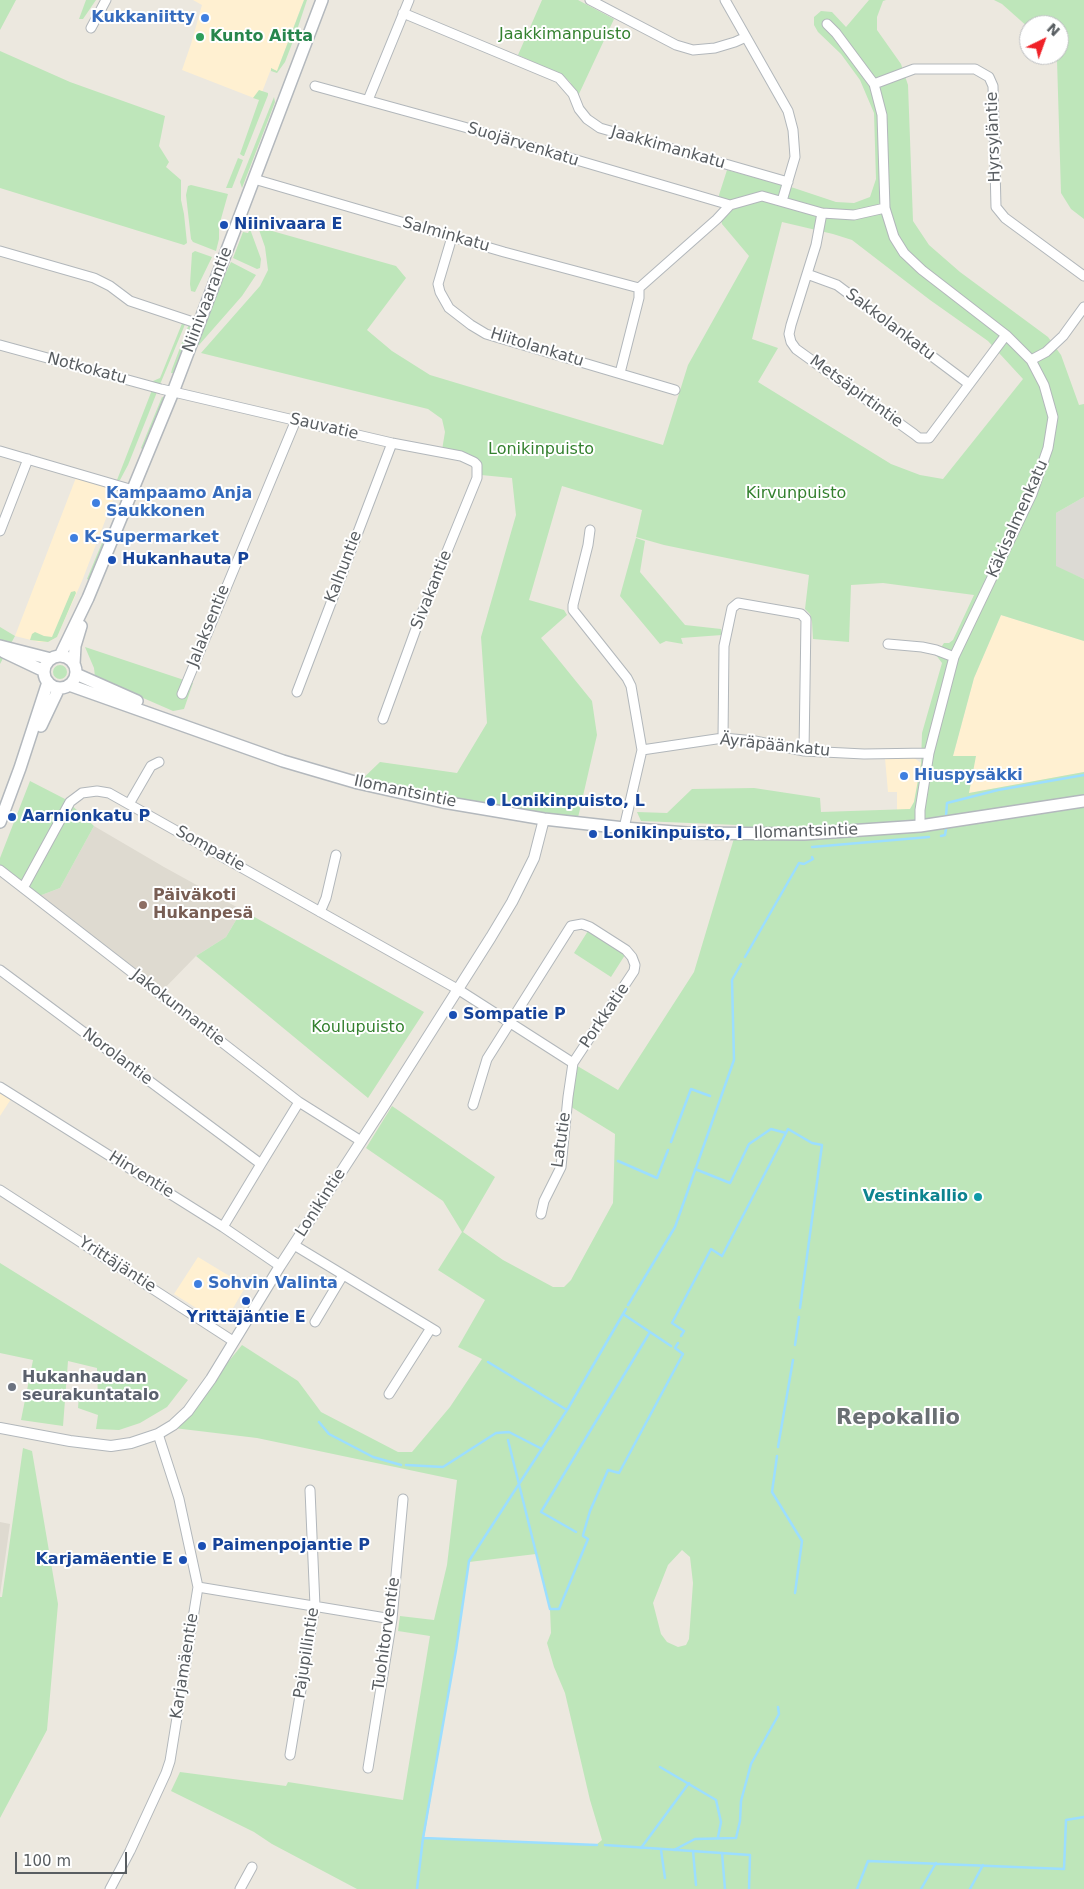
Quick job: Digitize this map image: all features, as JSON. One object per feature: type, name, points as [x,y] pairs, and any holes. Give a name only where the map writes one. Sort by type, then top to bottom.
[{"type":"main road","name":"Niinivaarantie","points":[[55,657],[88,598],[174,392],[322,0]]},
{"type":"main road","name":"Niinivaarantie","points":[[75,669],[75,646],[88,598]]},
{"type":"main road","points":[[0,648],[68,658],[75,669],[73,682],[64,686],[20,768]]},
{"type":"main road","points":[[0,648],[64,686]]},
{"type":"main road","points":[[0,822],[20,768],[46,676],[46,664],[55,657]]},
{"type":"main road","name":"Ilomantsintie","points":[[75,669],[181,724]]},
{"type":"main road","name":"Ilomantsintie","points":[[64,686],[120,702],[161,719],[181,724],[282,761],[358,783],[443,802],[544,819],[624,828],[687,832],[804,834],[920,826],[1084,801]]},
{"type":"street","points":[[91,28],[106,0]]},
{"type":"street","points":[[368,100],[408,0]]},
{"type":"street","points":[[590,0],[676,45],[693,50],[715,48],[746,37]]},
{"type":"street","points":[[725,0],[778,91],[792,124],[795,157],[782,201]]},
{"type":"street","name":"Jaakkimankatu","points":[[403,13],[559,78],[573,94],[579,109],[587,119],[600,128],[788,182]]},
{"type":"street","points":[[827,24],[836,33],[874,84]]},
{"type":"street","name":"Hyrsyläntie","points":[[874,84],[896,74],[914,69],[975,69],[989,77],[993,86],[996,207],[1005,218],[1084,276]]},
{"type":"street","name":"Käkisalmenkatu","points":[[874,84],[882,116],[885,208],[894,237],[904,253],[922,270],[1006,335],[1030,360],[1044,385],[1053,417],[1048,448],[1032,494],[954,657],[929,752],[920,810],[920,826]]},
{"type":"street","name":"Suojärvenkatu","points":[[315,86],[730,205]]},
{"type":"street","name":"Salminkatu","points":[[254,179],[452,237],[638,288]]},
{"type":"street","points":[[620,373],[639,298],[638,288],[730,205],[762,196],[822,213],[854,214],[885,208]]},
{"type":"street","name":"Metsäpirtintie","points":[[822,213],[808,274],[791,325],[790,342],[796,349],[919,438],[929,438],[1006,335]]},
{"type":"street","name":"Hiitolankatu","points":[[452,237],[438,284],[443,300],[457,314],[486,334],[674,390]]},
{"type":"street","points":[[0,251],[94,278],[110,286],[130,301],[199,324]]},
{"type":"street","name":"Sakkolankatu","points":[[808,274],[837,285],[969,384]]},
{"type":"street","points":[[1030,360],[1046,352],[1063,336],[1084,307]]},
{"type":"street","name":"Notkokatu","points":[[0,345],[174,392]]},
{"type":"street","name":"Sauvatie","points":[[174,392],[392,443],[461,456],[474,462]]},
{"type":"street","name":"Jalaksentie","points":[[182,694],[296,420]]},
{"type":"street","name":"Kalhuntie","points":[[297,692],[392,443]]},
{"type":"street","points":[[0,451],[133,490]]},
{"type":"street","points":[[0,530],[28,459]]},
{"type":"street","name":"Sivakantie","points":[[383,719],[421,615],[477,478],[477,466],[474,462]]},
{"type":"street","points":[[590,530],[573,610],[632,686],[642,750],[624,828]]},
{"type":"street","points":[[722,738],[724,646],[732,608],[738,603],[801,614],[806,619],[804,751]]},
{"type":"street","points":[[888,644],[922,647],[954,657]]},
{"type":"street","name":"Äyräpäänkatu","points":[[642,750],[722,738],[804,751],[864,754],[929,752]]},
{"type":"street","points":[[129,804],[152,766],[159,762]]},
{"type":"street","name":"Sompatie","points":[[23,888],[70,802],[82,793],[97,790],[108,793],[129,804],[459,990]]},
{"type":"street","name":"Lonikintie","points":[[0,1428],[70,1441],[111,1446],[131,1443],[158,1434],[173,1425],[188,1411],[211,1379],[280,1266],[459,990],[512,902],[534,858],[544,819]]},
{"type":"street","points":[[320,912],[326,898],[336,854]]},
{"type":"street","name":"Jakokunnantie","points":[[0,870],[299,1102],[360,1141]]},
{"type":"street","name":"Porkkatie","points":[[459,990],[573,1063],[634,971],[635,965],[632,957],[626,950],[590,927],[577,924],[571,926],[509,1022]]},
{"type":"street","name":"Norolantie","points":[[0,970],[261,1164]]},
{"type":"street","points":[[473,1105],[487,1059],[509,1022]]},
{"type":"street","name":"Latutie","points":[[540,1214],[544,1201],[562,1167],[573,1063]]},
{"type":"street","name":"Hirventie","points":[[0,1087],[223,1227],[280,1266]]},
{"type":"street","points":[[223,1227],[299,1102]]},
{"type":"street","name":"Yrittäjäntie","points":[[0,1190],[233,1342]]},
{"type":"street","points":[[294,1245],[434,1330],[389,1394]]},
{"type":"street","points":[[315,1322],[343,1275]]},
{"type":"street","name":"Karjamäentie","points":[[110,1889],[130,1851],[170,1761],[198,1587],[179,1499],[158,1434]]},
{"type":"street","name":"Pajupillintie","points":[[290,1755],[315,1606],[310,1490]]},
{"type":"street","name":"Tuohitorventie","points":[[368,1768],[392,1619],[403,1499]]},
{"type":"street","points":[[198,1587],[392,1619]]},
{"type":"street","points":[[240,1889],[252,1867]]},
{"type":"shaded area","points":[[193,0],[304,0],[277,71],[271,69],[259,100],[182,70],[202,5]]},
{"type":"shaded area","points":[[77,475],[118,487],[82,581],[57,637],[48,642],[39,642],[15,636]]},
{"type":"shaded area","points":[[1084,497],[1084,579],[1056,567],[1056,513]]},
{"type":"shaded area","points":[[1001,615],[1084,641],[1084,772],[969,793],[953,756],[974,678]]},
{"type":"shaded area","points":[[913,757],[921,763],[922,768],[914,802],[910,809],[897,810],[897,792],[888,792],[885,758]]},
{"type":"shaded area","name":"Päiväkoti Hukanpesä","points":[[94,826],[242,910],[226,937],[196,956],[162,991],[39,896],[60,888]]},
{"type":"shaded area","points":[[0,1092],[11,1099],[0,1116]]},
{"type":"shaded area","points":[[198,1257],[246,1286],[223,1325],[174,1294]]},
{"type":"shaded area","points":[[0,1522],[10,1524],[0,1595]]},
{"type":"green space","points":[[0,0],[16,0],[0,30]]},
{"type":"green space","points":[[86,0],[96,0],[83,19],[79,19]]},
{"type":"green space","points":[[304,0],[307,0],[285,62],[277,73],[271,71],[271,68],[277,71]]},
{"type":"green space","name":"Jaakkimanpuisto","points":[[542,0],[578,0],[614,19],[578,96],[564,76],[518,55]]},
{"type":"green space","points":[[869,0],[886,0],[883,1],[877,17],[877,30],[901,64],[908,85],[913,221],[929,245],[960,272],[1048,337],[1061,355],[1079,405],[1084,404],[1084,497],[1056,513],[1056,566],[1084,579],[1084,641],[1001,615],[974,678],[953,756],[976,756],[969,793],[1084,772],[1084,1889],[357,1889],[272,1844],[254,1832],[171,1791],[180,1772],[286,1786],[288,1782],[403,1800],[430,1636],[398,1631],[400,1616],[434,1620],[447,1565],[457,1480],[257,1438],[174,1428],[242,1345],[298,1381],[321,1412],[398,1452],[412,1452],[450,1407],[482,1359],[458,1347],[485,1300],[438,1270],[462,1232],[443,1201],[366,1148],[392,1106],[495,1177],[463,1232],[503,1260],[553,1287],[564,1287],[571,1280],[613,1203],[615,1134],[568,1105],[574,1064],[618,1090],[694,972],[738,825],[641,821],[637,812],[667,813],[692,789],[754,788],[820,798],[821,812],[910,809],[914,802],[921,763],[922,733],[942,663],[936,655],[944,643],[949,643],[953,640],[974,595],[883,583],[851,585],[849,642],[813,639],[810,614],[805,609],[809,575],[664,545],[636,537],[642,510],[562,486],[529,600],[564,610],[567,615],[541,638],[592,701],[597,735],[577,822],[357,784],[380,762],[457,773],[487,723],[481,637],[516,515],[512,478],[481,475],[479,465],[442,450],[445,432],[442,419],[428,409],[201,353],[260,286],[268,270],[265,247],[258,227],[396,266],[406,278],[367,330],[392,351],[430,375],[663,445],[688,365],[749,256],[722,224],[719,195],[727,170],[794,188],[836,202],[854,203],[870,197],[876,179],[874,113],[860,80],[841,54],[818,32],[814,25],[814,17],[821,11],[832,12],[846,27]],"holes":[[[782,222],[852,240],[930,300],[988,341],[1023,379],[943,479],[920,475],[891,464],[758,382],[778,348],[752,339]],[[682,1550],[690,1557],[693,1583],[689,1639],[686,1645],[678,1647],[667,1642],[661,1634],[653,1603],[668,1565]],[[536,1554],[550,1609],[551,1633],[547,1643],[554,1667],[565,1693],[590,1800],[602,1840],[596,1845],[424,1838],[469,1562]]]},
{"type":"green space","points":[[994,0],[1084,0],[1084,219],[1071,209],[1061,193],[1057,65],[1069,65],[1069,15],[1019,15],[1019,19],[1002,4]]},
{"type":"green space","points":[[0,51],[70,82],[165,116],[159,146],[169,162],[166,167],[181,180],[181,200],[187,243],[184,245],[0,188]]},
{"type":"green space","points":[[259,90],[268,93],[268,95],[243,156],[240,154],[259,100],[253,98]]},
{"type":"green space","points":[[274,97],[275,102],[242,188],[240,182]]},
{"type":"green space","points":[[238,158],[243,160],[232,188],[226,188]]},
{"type":"green space","points":[[191,185],[228,194],[219,226],[219,239],[216,251],[193,242],[191,239],[186,195],[188,186]]},
{"type":"green space","points":[[250,229],[261,259],[260,268],[257,269],[233,258],[243,232],[248,233]]},
{"type":"green space","points":[[195,251],[212,257],[195,292],[191,291],[190,284],[192,253]]},
{"type":"green space","points":[[231,262],[256,275],[242,296],[199,345],[196,345],[215,295]]},
{"type":"green space","points":[[183,321],[186,322],[161,382],[159,386],[153,384],[153,381],[160,378]]},
{"type":"green space","points":[[189,324],[191,329],[173,373],[171,373],[172,369]]},
{"type":"green space","points":[[152,390],[157,392],[128,465],[120,480],[117,480]]},
{"type":"green space","points":[[162,397],[165,398],[143,450],[141,448]]},
{"type":"green space","points":[[104,538],[108,540],[90,581],[87,579]]},
{"type":"green space","points":[[636,538],[645,541],[640,572],[685,625],[721,629],[722,635],[681,638],[683,644],[666,641],[660,644],[620,596]]},
{"type":"green space","points":[[75,591],[76,593],[57,637],[48,642],[30,640],[35,632],[52,637],[71,592]]},
{"type":"green space","points":[[0,627],[15,636],[0,664]]},
{"type":"green space","points":[[85,647],[193,683],[184,709],[173,711],[95,677],[94,668]]},
{"type":"green space","points":[[57,665],[63,665],[67,672],[63,679],[57,679],[53,675],[53,669]]},
{"type":"green space","points":[[30,781],[65,799],[94,826],[60,888],[39,896],[0,865],[0,858]]},
{"type":"green space","name":"Koulupuisto","points":[[242,910],[424,1012],[368,1098],[196,956],[226,937]]},
{"type":"green space","points":[[588,931],[625,955],[611,977],[574,953]]},
{"type":"green space","points":[[0,1263],[188,1380],[167,1407],[140,1423],[119,1430],[96,1429],[98,1415],[78,1408],[79,1395],[98,1401],[97,1368],[68,1361],[63,1426],[21,1420],[33,1360],[0,1353]]},
{"type":"green space","points":[[23,1448],[32,1451],[58,1604],[47,1730],[0,1818],[0,1597],[2,1597]]},
{"type":"waterway","points":[[946,816],[947,803],[998,790],[1084,775]]},
{"type":"waterway","points":[[941,836],[945,835],[946,829]]},
{"type":"waterway","points":[[812,847],[929,837]]},
{"type":"waterway","points":[[745,957],[799,863],[804,864],[813,859],[812,857]]},
{"type":"waterway","points":[[628,1305],[675,1227],[734,1060],[732,980],[741,964]]},
{"type":"waterway","points":[[671,1142],[691,1089],[710,1096]]},
{"type":"waterway","points":[[695,1169],[730,1183],[749,1144],[771,1129],[786,1133],[788,1129],[812,1143],[822,1145],[800,1308]]},
{"type":"waterway","points":[[681,1336],[684,1331],[672,1323],[711,1249],[722,1256],[786,1133]]},
{"type":"waterway","points":[[618,1161],[657,1178],[668,1150]]},
{"type":"waterway","points":[[417,1889],[423,1838],[456,1650],[469,1561],[567,1410],[626,1309]]},
{"type":"waterway","points":[[623,1314],[671,1346]]},
{"type":"waterway","points":[[795,1345],[799,1317]]},
{"type":"waterway","points":[[576,1532],[541,1512],[650,1332]]},
{"type":"waterway","points":[[675,1348],[678,1343]]},
{"type":"waterway","points":[[583,1535],[590,1511],[608,1470],[619,1473],[683,1354],[675,1348]]},
{"type":"waterway","points":[[778,1447],[793,1360]]},
{"type":"waterway","points":[[488,1362],[567,1410]]},
{"type":"waterway","points":[[319,1422],[329,1434],[373,1457],[401,1465]]},
{"type":"waterway","points":[[406,1465],[443,1467],[496,1433],[509,1432],[542,1449]]},
{"type":"waterway","points":[[508,1440],[550,1609],[559,1609],[588,1539],[583,1536]]},
{"type":"waterway","points":[[777,1456],[772,1492],[802,1541],[795,1593]]},
{"type":"waterway","points":[[674,1850],[695,1839],[736,1838],[740,1821],[741,1801],[751,1764],[779,1714],[778,1707]]},
{"type":"waterway","points":[[660,1767],[716,1800],[721,1822],[718,1837]]},
{"type":"waterway","points":[[641,1848],[689,1783]]},
{"type":"waterway","points":[[857,1889],[868,1861],[1064,1869],[1066,1820],[1084,1817]]},
{"type":"waterway","points":[[423,1838],[597,1845]]},
{"type":"waterway","points":[[605,1845],[750,1855],[749,1889]]},
{"type":"waterway","points":[[661,1850],[665,1878]]},
{"type":"waterway","points":[[693,1851],[696,1885]]},
{"type":"waterway","points":[[722,1853],[725,1889]]},
{"type":"waterway","points":[[921,1889],[936,1863]]},
{"type":"waterway","points":[[970,1889],[983,1865]]},
{"type":"place","name":"Kukkaniitty","points":[[205,18]]},
{"type":"place","name":"Kunto Aitta","points":[[200,37]]},
{"type":"place","name":"Niinivaara E","points":[[224,225]]},
{"type":"place","name":"Kampaamo Anja Saukkonen","points":[[96,503]]},
{"type":"place","name":"K-Supermarket","points":[[74,538]]},
{"type":"place","name":"Hukanhauta P","points":[[112,560]]},
{"type":"place","name":"Hiuspysäkki","points":[[904,776]]},
{"type":"place","name":"Lonikinpuisto, L","points":[[491,802]]},
{"type":"place","name":"Aarnionkatu P","points":[[12,817]]},
{"type":"place","name":"Lonikinpuisto, I","points":[[593,834]]},
{"type":"place","name":"Päiväkoti Hukanpesä","points":[[143,905]]},
{"type":"place","name":"Sompatie P","points":[[453,1015]]},
{"type":"place","name":"Vestinkallio","points":[[978,1197]]},
{"type":"place","name":"Sohvin Valinta","points":[[198,1284]]},
{"type":"place","name":"Yrittäjäntie E","points":[[246,1301]]},
{"type":"place","name":"Hukanhaudan seurakuntatalo","points":[[12,1387]]},
{"type":"place","name":"Paimenpojantie P","points":[[202,1546]]},
{"type":"place","name":"Karjamäentie E","points":[[183,1560]]},
{"type":"district","name":"Repokallio","points":[[898,1419]]},
{"type":"park label","name":"Lonikinpuisto","points":[[541,450]]},
{"type":"park label","name":"Kirvunpuisto","points":[[796,494]]}]
